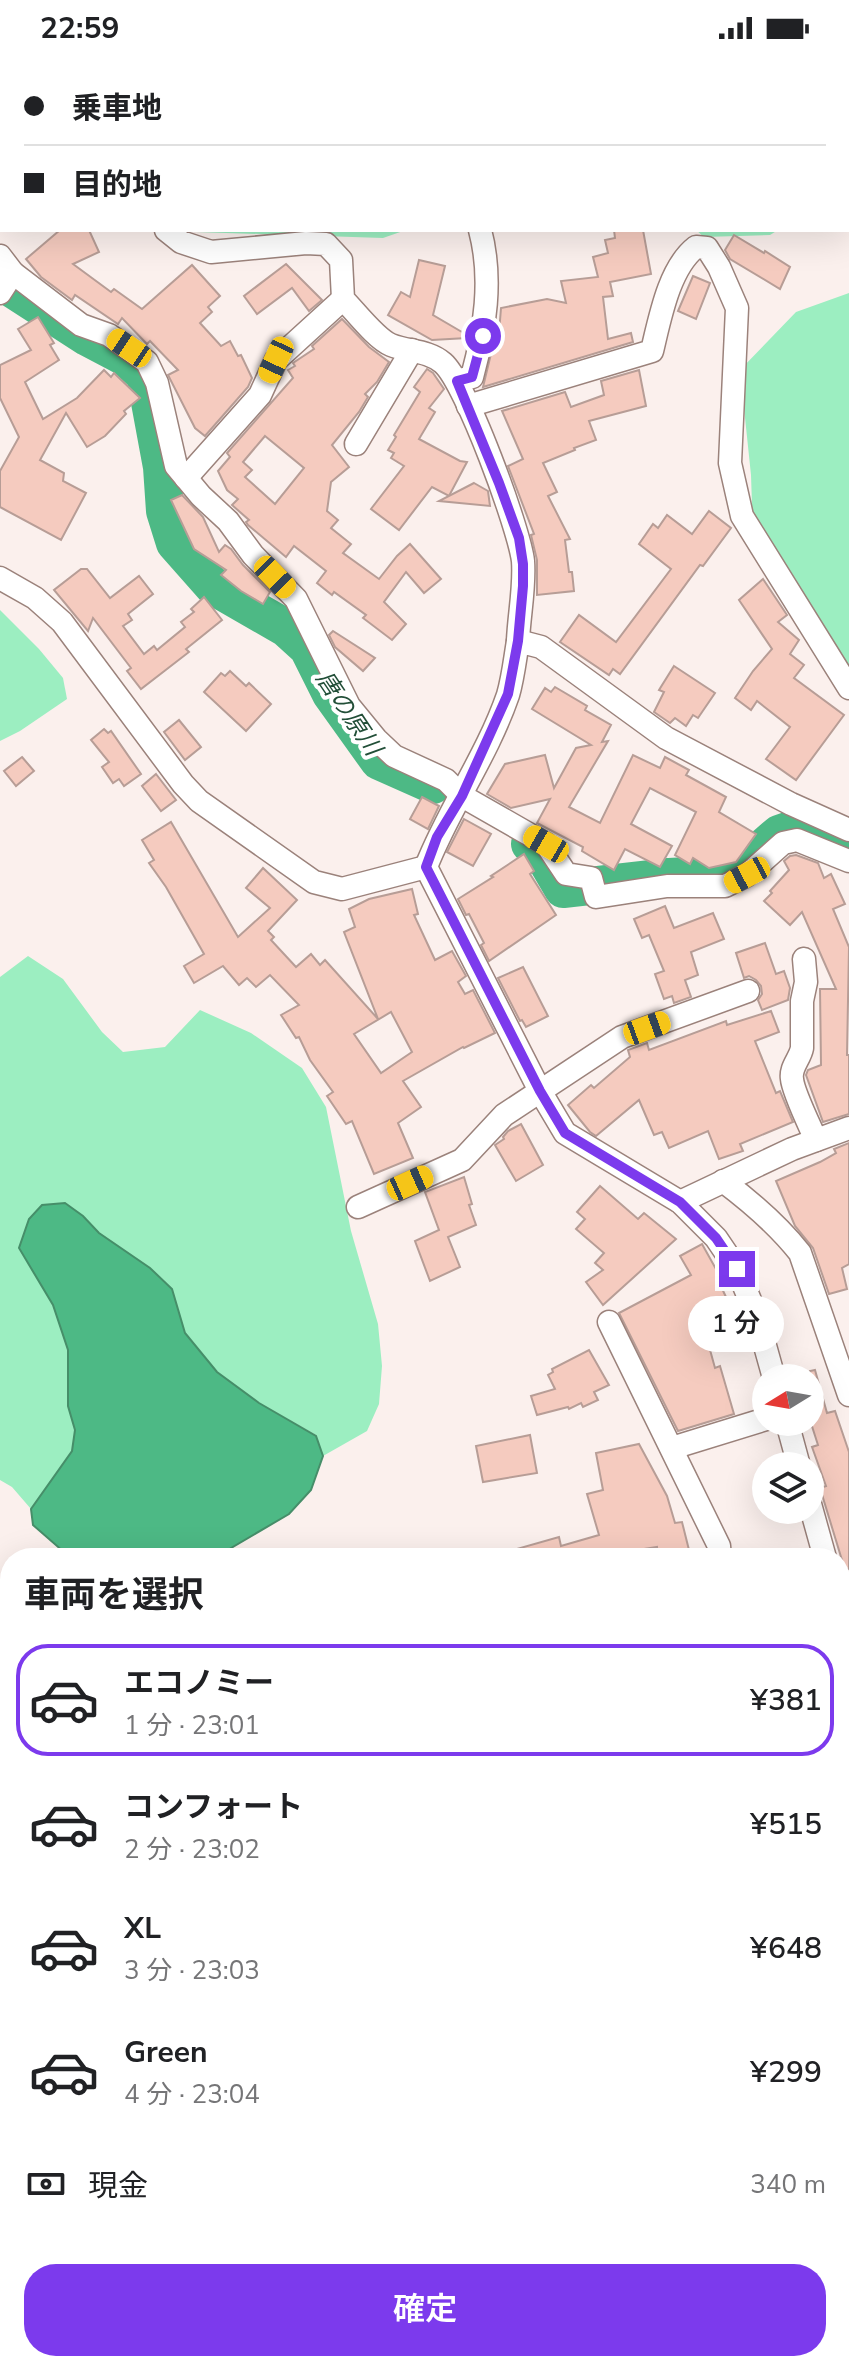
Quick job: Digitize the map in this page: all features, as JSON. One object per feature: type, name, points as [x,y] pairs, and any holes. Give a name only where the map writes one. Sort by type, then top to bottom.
[{"type":"street","points":[[168,232],[181,242],[211,252],[326,244],[341,260],[343,299],[388,345],[430,355],[444,363],[457,381],[519,538],[523,564],[518,641],[508,694],[456,805],[437,837],[426,867],[540,1091],[565,1133],[680,1202],[716,1238],[737,1269],[757,1317],[770,1364]]},
{"type":"street","points":[[457,381],[472,377],[483,336],[487,291],[480,232]]},
{"type":"street","points":[[468,406],[652,351],[667,295],[686,255],[696,247],[707,248],[737,308],[730,463],[742,516],[849,688]]},
{"type":"street","points":[[0,293],[7,264],[81,325],[109,335],[147,362],[157,383],[176,466],[201,496],[228,521],[253,555],[296,599],[349,706],[376,739],[394,756],[446,780],[456,805],[546,844],[566,874],[594,887],[725,886],[747,875],[783,843],[797,840],[849,861]]},
{"type":"street","points":[[186,478],[260,395],[276,360],[343,299]]},
{"type":"street","points":[[356,444],[412,350]]},
{"type":"street","points":[[0,578],[35,598],[62,622],[199,801],[314,882],[342,889],[426,867]]},
{"type":"street","points":[[518,641],[541,647],[666,738],[791,804],[849,830]]},
{"type":"street","points":[[804,959],[806,982],[802,1001],[802,1048],[792,1079],[816,1140]]},
{"type":"street","points":[[358,1207],[462,1160],[504,1115],[622,1037],[748,991]]},
{"type":"street","points":[[680,1202],[792,1149],[849,1128]]},
{"type":"street","points":[[723,1181],[744,1196],[800,1253],[849,1395]]},
{"type":"street","points":[[609,1322],[719,1548]]},
{"type":"street","points":[[672,1448],[752,1423]]},
{"type":"street","points":[[816,1524],[822,1548]]},
{"type":"shaded area","points":[[196,232],[400,232],[383,238]]},
{"type":"shaded area","points":[[698,232],[775,232],[770,235],[704,237]]},
{"type":"shaded area","points":[[849,293],[849,698],[753,534],[751,475],[740,370],[796,312]]},
{"type":"shaded area","points":[[0,610],[63,678],[67,699],[0,741]]},
{"type":"shaded area","points":[[28,956],[63,979],[102,1032],[123,1052],[165,1047],[200,1010],[251,1033],[302,1068],[326,1107],[351,1231],[378,1324],[382,1366],[379,1404],[367,1431],[323,1456],[316,1435],[259,1403],[217,1372],[185,1333],[172,1289],[99,1233],[83,1216],[19,1248],[53,1305],[68,1350],[68,1406],[75,1430],[72,1451],[31,1509],[12,1487],[0,1480],[0,977]]},
{"type":"shaded area","points":[[65,1203],[99,1233],[150,1268],[172,1289],[185,1333],[217,1372],[259,1403],[316,1436],[323,1456],[311,1490],[289,1514],[231,1548],[59,1548],[33,1525],[31,1509],[72,1451],[75,1430],[68,1406],[68,1350],[53,1305],[19,1248],[29,1219],[42,1205]]},
{"type":"building","points":[[58,232],[90,232],[99,252],[73,264],[111,292],[114,289],[142,309],[192,265],[220,296],[208,307],[212,312],[200,323],[221,346],[230,341],[238,356],[241,355],[252,378],[248,387],[205,436],[195,428],[168,375],[178,370],[150,341],[147,344],[122,318],[118,324],[75,295],[72,300],[41,277],[26,259]]},
{"type":"building","points":[[614,232],[643,232],[651,274],[610,282],[613,296],[603,297],[608,339],[631,333],[633,342],[483,387],[496,333],[499,333],[501,308],[547,299],[566,303],[561,281],[598,277],[593,257],[608,253],[605,240],[615,238]]},
{"type":"building","points":[[734,235],[790,267],[780,289],[730,259],[725,250]]},
{"type":"building","points":[[419,260],[445,266],[433,315],[467,335],[467,338],[432,340],[388,315],[401,292],[410,297]]},
{"type":"building","points":[[286,264],[322,300],[309,311],[292,288],[257,314],[244,296]]},
{"type":"building","points":[[693,276],[710,283],[696,319],[678,311]]},
{"type":"building","points":[[38,317],[54,343],[50,345],[59,360],[25,382],[43,419],[77,398],[104,370],[111,377],[114,373],[140,398],[124,411],[126,414],[105,436],[87,447],[66,413],[40,460],[64,473],[63,481],[86,493],[61,540],[0,507],[0,471],[19,437],[0,398],[0,365],[31,350],[18,329]]},
{"type":"building","points":[[342,319],[369,347],[389,362],[365,394],[368,397],[359,412],[332,445],[349,467],[331,482],[327,511],[338,520],[331,528],[351,544],[343,553],[379,579],[410,544],[441,579],[424,593],[406,572],[384,602],[406,624],[392,640],[363,618],[366,615],[317,583],[326,571],[294,546],[286,557],[248,525],[246,522],[249,520],[232,505],[238,499],[227,490],[218,471],[230,457],[227,453],[293,378],[288,370],[295,366],[293,363],[314,349],[312,346]],"holes":[[[265,436],[304,468],[275,504],[245,477],[252,470],[243,462]]]},
{"type":"building","points":[[427,369],[444,389],[429,408],[435,412],[419,439],[467,462],[449,496],[432,487],[399,530],[371,509],[404,466],[391,458],[394,453],[388,450],[420,392],[414,387]]},
{"type":"building","points":[[639,370],[646,406],[589,421],[596,440],[543,463],[557,492],[548,496],[570,539],[565,540],[574,591],[537,595],[537,560],[531,535],[534,534],[508,466],[523,459],[502,411],[565,392],[571,407],[604,395],[601,381]]},
{"type":"building","points":[[474,483],[488,491],[490,506],[439,501]]},
{"type":"building","points":[[182,495],[203,517],[219,552],[225,545],[231,549],[270,592],[263,604],[241,591],[221,575],[226,570],[194,549],[171,500]]},
{"type":"building","points":[[709,511],[731,528],[620,674],[613,669],[609,675],[560,642],[579,615],[616,642],[671,569],[639,544],[653,524],[658,528],[667,515],[692,534]]},
{"type":"building","points":[[81,569],[87,569],[110,598],[139,576],[153,594],[128,614],[132,620],[123,626],[144,654],[154,646],[157,650],[185,627],[181,622],[194,612],[191,609],[204,597],[222,620],[186,649],[189,652],[141,689],[127,671],[131,668],[93,618],[88,631],[54,590]]},
{"type":"building","points":[[763,579],[787,615],[778,622],[799,640],[790,654],[804,665],[794,678],[844,715],[796,780],[766,759],[790,727],[757,701],[751,710],[735,698],[772,649],[739,600]]},
{"type":"building","points":[[333,631],[375,658],[363,671],[335,647],[329,635]]},
{"type":"building","points":[[674,666],[715,693],[698,718],[693,715],[686,726],[675,718],[670,723],[654,712],[664,692],[659,690]]},
{"type":"building","points":[[230,671],[246,686],[249,683],[271,704],[246,731],[204,692],[221,673],[225,676]]},
{"type":"building","points":[[555,687],[611,725],[602,742],[608,741],[569,807],[600,823],[633,755],[660,768],[665,757],[689,770],[686,775],[726,797],[719,812],[756,834],[736,862],[709,868],[693,858],[690,864],[675,855],[696,812],[650,788],[631,824],[672,846],[660,867],[625,849],[614,870],[582,851],[583,847],[537,823],[550,799],[511,808],[487,794],[505,764],[545,755],[554,788],[576,748],[591,745],[532,709],[545,688],[551,692]]},
{"type":"building","points":[[179,720],[201,747],[185,760],[164,732]]},
{"type":"building","points":[[104,729],[108,733],[111,731],[141,774],[124,786],[119,779],[113,783],[102,767],[109,762],[91,740]]},
{"type":"building","points":[[22,757],[34,771],[16,786],[4,771]]},
{"type":"building","points":[[156,774],[176,800],[161,811],[142,786]]},
{"type":"building","points":[[422,797],[439,806],[428,829],[410,819]]},
{"type":"building","points":[[464,819],[491,834],[473,866],[447,852]]},
{"type":"building","points":[[171,822],[238,937],[270,908],[246,888],[263,868],[297,900],[268,931],[274,937],[271,940],[296,967],[311,954],[320,965],[325,960],[378,1019],[344,932],[355,927],[349,909],[369,899],[412,889],[418,914],[414,915],[435,960],[452,951],[466,976],[458,982],[465,994],[473,990],[495,1033],[403,1081],[421,1107],[398,1123],[413,1158],[374,1174],[352,1121],[346,1124],[327,1096],[333,1092],[310,1060],[299,1037],[296,1038],[281,1015],[299,1005],[270,975],[256,987],[247,978],[239,985],[223,966],[194,983],[184,966],[204,954],[149,863],[154,860],[142,840]],"holes":[[[391,1012],[412,1052],[381,1073],[354,1034]]]},
{"type":"building","points":[[524,854],[534,871],[530,874],[556,915],[489,961],[481,945],[484,943],[458,899]]},
{"type":"building","points":[[796,855],[818,863],[824,878],[831,874],[845,904],[833,909],[849,947],[849,1114],[823,1122],[806,1075],[808,1070],[821,1065],[820,989],[836,989],[802,912],[790,925],[764,901],[789,870],[784,861]]},
{"type":"building","points":[[665,906],[674,928],[713,913],[724,939],[691,952],[698,975],[685,980],[691,997],[674,1003],[672,996],[664,999],[655,974],[664,971],[649,935],[642,938],[634,919]]},
{"type":"building","points":[[765,943],[776,974],[784,971],[790,988],[788,1000],[762,1010],[758,1000],[762,994],[761,986],[749,976],[744,978],[736,953]]},
{"type":"building","points":[[523,967],[548,1016],[526,1027],[498,978]]},
{"type":"building","points":[[771,1011],[779,1032],[755,1041],[776,1093],[780,1091],[793,1122],[740,1144],[743,1151],[719,1159],[708,1131],[669,1148],[662,1132],[654,1135],[639,1100],[596,1136],[568,1105],[591,1085],[594,1088],[630,1057],[628,1050],[647,1043],[649,1050],[726,1021],[727,1025]]},
{"type":"building","points":[[521,1124],[543,1165],[516,1181],[495,1145],[504,1139],[508,1131]]},
{"type":"building","points":[[849,1143],[849,1264],[842,1268],[847,1289],[829,1294],[813,1248],[795,1226],[776,1181],[820,1162],[836,1153],[834,1149]]},
{"type":"building","points":[[464,1177],[476,1225],[448,1237],[460,1267],[430,1281],[415,1241],[439,1230],[425,1192]]},
{"type":"building","points":[[600,1186],[638,1219],[644,1213],[676,1239],[603,1305],[586,1282],[603,1270],[595,1263],[604,1253],[576,1229],[585,1219],[577,1212]]},
{"type":"building","points":[[702,1244],[721,1278],[718,1280],[734,1314],[704,1328],[715,1368],[720,1366],[734,1414],[678,1431],[619,1313],[691,1275],[680,1256]]},
{"type":"building","points":[[589,1350],[609,1385],[594,1392],[598,1400],[583,1407],[581,1403],[569,1409],[537,1415],[531,1396],[555,1389],[548,1375],[553,1372],[552,1369]]},
{"type":"building","points":[[824,1402],[827,1413],[835,1411],[849,1452],[849,1548],[838,1548],[824,1501],[824,1452],[814,1452],[812,1447],[818,1445],[815,1436],[824,1436]]},
{"type":"building","points":[[530,1435],[537,1473],[483,1482],[476,1446]]},
{"type":"building","points":[[639,1444],[667,1496],[675,1523],[682,1522],[688,1548],[520,1548],[559,1537],[561,1546],[599,1535],[587,1494],[603,1490],[596,1453]]},
{"type":"waterway","name":"唐の原川","points":[[0,281],[87,337],[125,357],[145,375],[162,467],[165,511],[175,543],[213,586],[286,628],[308,648],[331,694],[379,761],[433,785]]},
{"type":"waterway","name":"唐の原川","points":[[530,844],[539,848],[563,889],[726,874],[741,867],[779,834],[799,827],[849,847]]},
{"type":"route","points":[[483,336],[472,377],[457,381],[519,538],[523,586],[518,641],[508,694],[462,796],[437,837],[426,867],[540,1091],[565,1133],[680,1202],[716,1238],[737,1269]]}]
